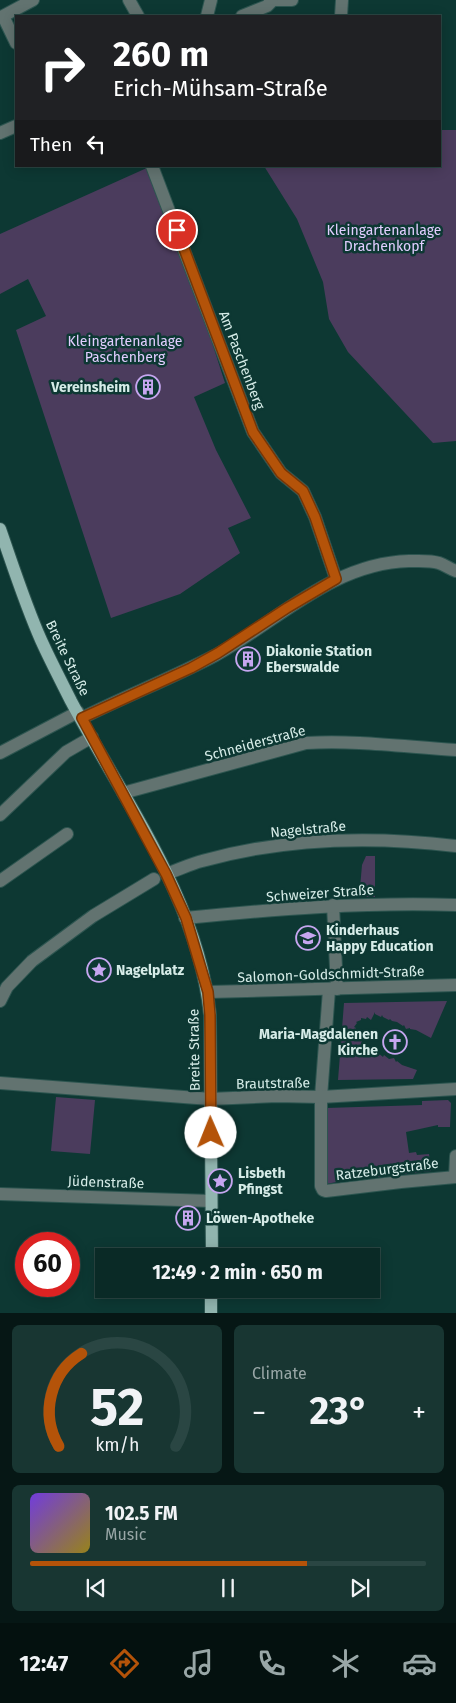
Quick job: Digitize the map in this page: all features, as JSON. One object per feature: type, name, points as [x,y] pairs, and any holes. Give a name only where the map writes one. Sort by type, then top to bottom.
[{"type":"main road","name":"Breite Straße","points":[[0,529],[4,555],[42,642],[123,793],[160,877],[186,918],[208,992],[210,1015],[212,1248]]},
{"type":"main road","points":[[211,1313],[212,1298]]},
{"type":"street","points":[[15,41],[2,16],[33,0]]},
{"type":"street","points":[[129,0],[137,15]]},
{"type":"street","points":[[207,15],[211,0]]},
{"type":"street","points":[[244,15],[267,6],[271,0],[292,0]]},
{"type":"street","points":[[341,15],[342,0]]},
{"type":"street","points":[[0,133],[15,126]]},
{"type":"street","name":"Am Paschenberg","points":[[152,167],[253,432],[281,473],[303,491],[315,517],[336,579]]},
{"type":"street","points":[[0,753],[80,715],[191,668],[336,579],[371,566],[400,561],[438,563],[456,572]]},
{"type":"street","points":[[0,815],[66,752],[92,737]]},
{"type":"street","name":"Schneiderstraße","points":[[123,793],[306,743],[357,742],[456,750]]},
{"type":"street","points":[[0,881],[67,834]]},
{"type":"street","name":"Nagelstraße","points":[[0,1001],[7,988],[32,961],[81,924],[160,877],[201,861],[238,853],[311,842],[377,839],[456,846]]},
{"type":"street","name":"Schweizer Straße","points":[[186,918],[373,904],[456,905]]},
{"type":"street","points":[[321,1097],[333,989],[333,906]]},
{"type":"street","name":"Salomon-Goldschmidt-Straße","points":[[208,992],[456,985]]},
{"type":"street","name":"Brautstraße","points":[[0,1083],[210,1099],[277,1096],[321,1097],[456,1090]]},
{"type":"street","name":"Ratzeburgstraße","points":[[321,1097],[321,1186],[323,1190],[456,1177]]},
{"type":"street","points":[[456,1156],[456,1177]]},
{"type":"street","name":"Jüdenstraße","points":[[0,1194],[211,1201]]},
{"type":"green space","name":"Kleingartenanlage Drachenkopf","points":[[441,130],[456,130],[456,441],[433,443],[348,352],[329,319],[323,282],[297,219],[265,167],[441,167]]},
{"type":"green space","name":"Kleingartenanlage Paschenberg","points":[[149,167],[165,196],[225,383],[194,397],[216,450],[251,518],[228,528],[240,553],[180,594],[111,618],[16,330],[46,316],[28,279],[0,294],[0,234]]},
{"type":"green space","points":[[366,856],[375,856],[375,897],[367,897],[360,888],[362,865]]},
{"type":"green space","points":[[447,1001],[431,1038],[416,1030],[406,1029],[404,1025],[389,1020],[382,1015],[381,1017],[375,1014],[375,1012],[371,1020],[367,1017],[366,1019],[361,1018],[361,1020],[356,1022],[354,1027],[356,1028],[355,1033],[357,1033],[359,1038],[363,1038],[360,1047],[368,1048],[367,1050],[377,1052],[377,1054],[383,1057],[384,1055],[389,1059],[394,1058],[396,1062],[417,1070],[413,1079],[338,1080],[344,1003]]},
{"type":"green space","points":[[56,1097],[95,1100],[90,1154],[51,1151]]},
{"type":"green space","points":[[448,1100],[451,1103],[450,1127],[438,1127],[438,1125],[406,1132],[409,1153],[416,1152],[417,1155],[429,1154],[431,1171],[326,1184],[326,1108],[422,1105],[422,1101]]},
{"type":"place","name":"Vereinsheim","points":[[148,387]]},
{"type":"place","name":"Diakonie Station Eberswalde","points":[[248,659]]},
{"type":"place","name":"Kinderhaus Happy Education","points":[[308,938]]},
{"type":"place","name":"Nagelplatz","points":[[99,970]]},
{"type":"place","name":"Maria-Magdalenen Kirche","points":[[395,1042]]},
{"type":"place","name":"Lisbeth Pfingst","points":[[220,1181]]},
{"type":"place","name":"Löwen-Apotheke","points":[[188,1218]]},
{"type":"route","points":[[177,230],[253,432],[281,473],[303,491],[315,517],[336,579],[191,668],[82,718],[150,842],[186,918],[208,992],[210,1015],[211,1133]]}]
